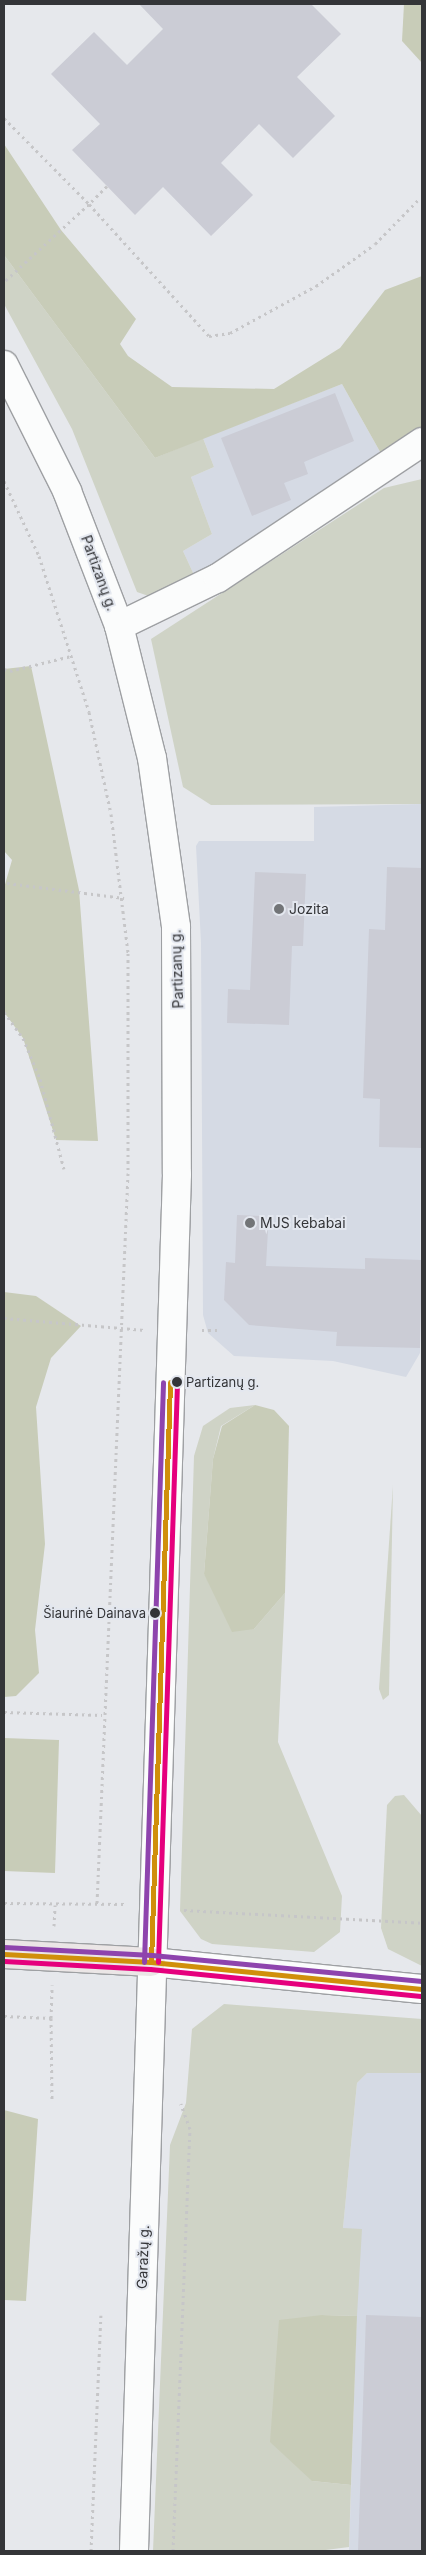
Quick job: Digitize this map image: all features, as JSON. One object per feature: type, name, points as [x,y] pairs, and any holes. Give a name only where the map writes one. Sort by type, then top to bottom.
[{"type":"main road","points":[[4,1954],[151,1962]]},
{"type":"street","name":"Partizanų g.","points":[[4,365],[67,491],[119,626],[152,758],[176,927],[180,1035],[151,1962]]},
{"type":"street","points":[[119,626],[218,578],[422,442]]},
{"type":"street","points":[[151,1962],[422,1989]]},
{"type":"street","name":"Garažų g.","points":[[134,2551],[151,1962]]},
{"type":"path","points":[[4,118],[90,204],[209,336],[230,333],[316,286],[375,244],[420,198]]},
{"type":"path","points":[[4,282],[90,204],[107,186]]},
{"type":"path","points":[[4,482],[39,556],[94,731],[124,898],[128,1173],[119,1329],[102,1715],[97,1904],[4,1904]]},
{"type":"path","points":[[4,668],[10,671],[71,656]]},
{"type":"path","points":[[7,883],[124,898]]},
{"type":"path","points":[[4,1012],[23,1038],[40,1079],[64,1169]]},
{"type":"path","points":[[4,1318],[170,1332],[219,1330]]},
{"type":"path","points":[[4,1712],[102,1715]]},
{"type":"path","points":[[189,1911],[422,1923]]},
{"type":"path","points":[[51,2018],[52,2101]]},
{"type":"path","points":[[173,2551],[190,2129],[181,2104]]},
{"type":"path","points":[[91,2551],[100,2315]]},
{"type":"shaded area","points":[[4,255],[155,458],[203,438],[214,467],[191,477],[212,534],[183,551],[195,577],[160,600],[137,592],[72,429],[4,304]]},
{"type":"shaded area","points":[[342,384],[383,457],[195,577],[183,551],[212,534],[191,477],[214,467],[203,438]]},
{"type":"shaded area","points":[[422,479],[422,804],[211,805],[183,787],[151,639],[384,488]]},
{"type":"shaded area","points":[[422,804],[420,1353],[406,1377],[333,1361],[234,1356],[208,1333],[203,1315],[201,943],[196,846],[199,841],[314,841],[314,807]]},
{"type":"shaded area","points":[[255,1405],[221,1426],[213,1459],[204,1574],[254,1629],[285,1593],[278,1742],[342,1896],[340,1932],[314,1952],[212,1944],[201,1939],[180,1911],[194,1456],[203,1426],[230,1408]]},
{"type":"shaded area","points":[[393,1485],[389,1695],[383,1700],[379,1689]]},
{"type":"shaded area","points":[[404,1795],[422,1816],[422,1966],[388,1949],[381,1928],[387,1805],[395,1796]]},
{"type":"shaded area","points":[[224,2004],[422,2019],[422,2073],[367,2073],[357,2083],[343,2228],[362,2229],[357,2316],[322,2315],[312,2481],[351,2485],[349,2547],[318,2551],[153,2551],[170,2145],[186,2103],[192,2029]]},
{"type":"shaded area","points":[[367,2073],[422,2073],[422,2551],[349,2551],[357,2307],[343,2228],[357,2083]]},
{"type":"green space","points":[[404,4],[422,4],[422,63],[402,41]]},
{"type":"green space","points":[[4,144],[61,230],[136,319],[120,344],[128,356],[172,387],[274,389],[340,348],[385,290],[422,276],[422,428],[383,457],[342,384],[155,458],[4,255]]},
{"type":"green space","points":[[31,666],[79,890],[98,1141],[56,1140],[23,1038],[4,1012],[4,888],[12,860],[4,851],[4,669]]},
{"type":"green space","points":[[4,1292],[36,1296],[81,1326],[51,1358],[36,1407],[45,1544],[35,1630],[39,1673],[16,1696],[4,1697]]},
{"type":"green space","points":[[255,1405],[274,1410],[289,1426],[285,1593],[254,1629],[232,1632],[204,1574],[213,1459],[222,1426]]},
{"type":"green space","points":[[4,1738],[59,1740],[55,1873],[4,1871]]},
{"type":"green space","points":[[4,2110],[38,2119],[26,2301],[4,2300]]},
{"type":"green space","points":[[322,2315],[357,2316],[351,2485],[312,2481],[270,2442],[279,2320]]},
{"type":"building","points":[[139,4],[311,4],[341,34],[297,77],[335,116],[293,158],[259,124],[221,163],[253,195],[211,236],[163,187],[135,215],[72,150],[100,124],[51,74],[94,32],[127,65],[163,29]]},
{"type":"building","points":[[335,393],[354,441],[304,462],[308,474],[284,483],[291,500],[252,516],[221,438]]},
{"type":"building","points":[[387,867],[422,868],[422,1148],[379,1147],[380,1099],[363,1098],[369,929],[385,930]]},
{"type":"building","points":[[255,872],[306,874],[303,946],[292,946],[289,1025],[227,1023],[228,989],[250,990]]},
{"type":"building","points":[[237,1215],[264,1216],[264,1230],[268,1230],[266,1266],[365,1269],[365,1258],[422,1260],[420,1348],[336,1346],[337,1332],[249,1325],[224,1300],[226,1262],[235,1263]]},
{"type":"building","points":[[366,2315],[422,2317],[422,2551],[358,2551]]},
{"type":"transit line","points":[[144,1962],[163,1382]]},
{"type":"transit line","points":[[151,1962],[170,1382]]},
{"type":"transit line","points":[[158,1962],[177,1382]]},
{"type":"transit line","points":[[4,1947],[152,1955],[422,1981]]},
{"type":"transit line","points":[[4,1954],[151,1962],[422,1989]]},
{"type":"transit line","points":[[4,1961],[150,1969],[421,1996]]},
{"type":"place","name":"Jozita","points":[[279,909]]},
{"type":"place","name":"MJS kebabai","points":[[250,1223]]},
{"type":"place","name":"Partizanų g.","points":[[177,1382]]},
{"type":"place","name":"Šiaurinė Dainava","points":[[155,1613]]}]
